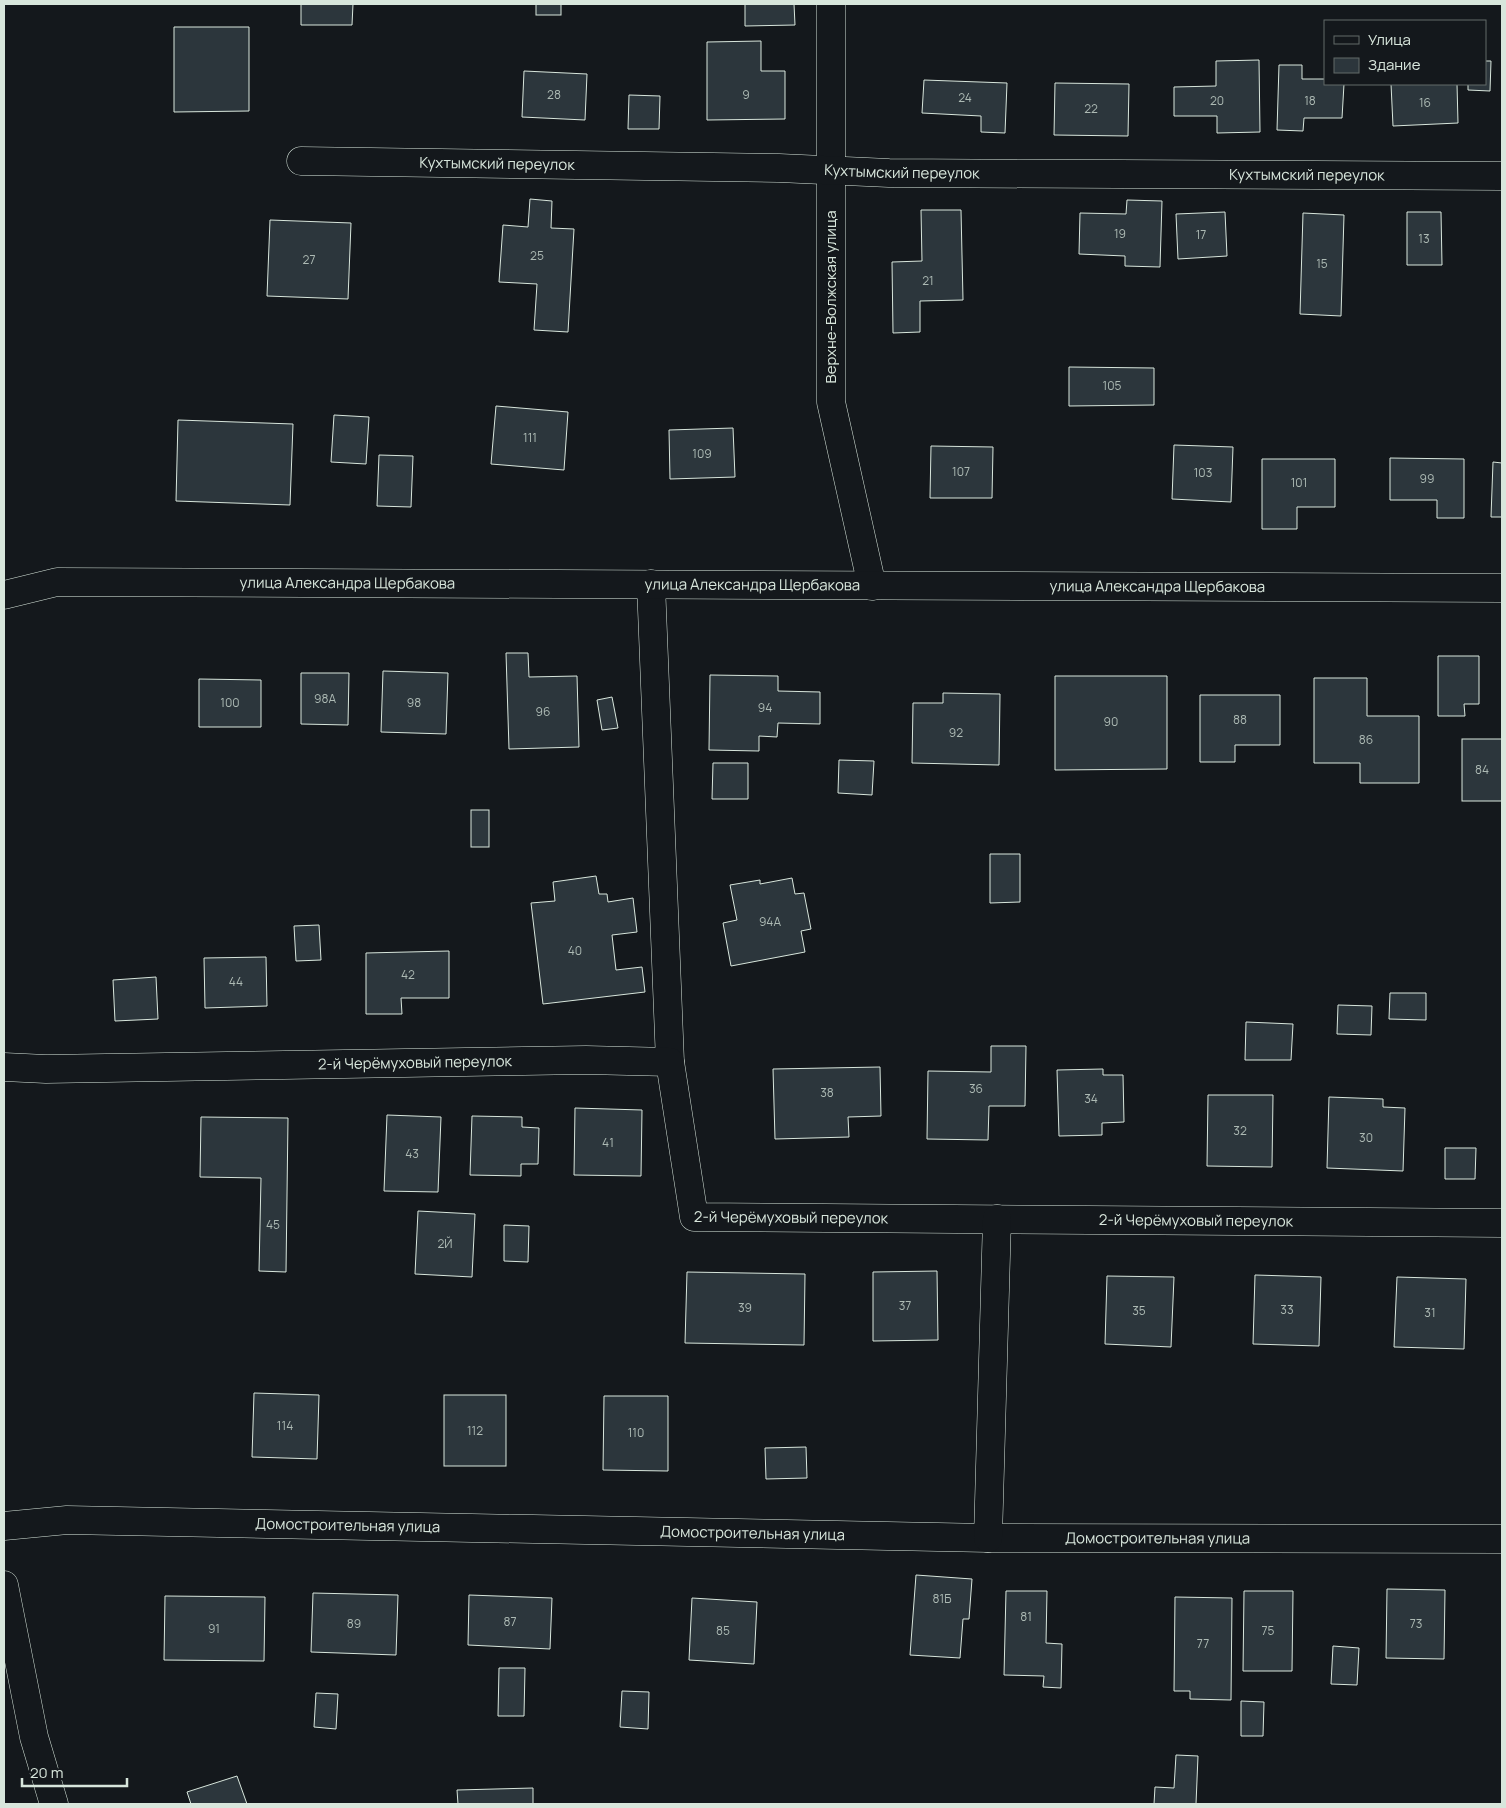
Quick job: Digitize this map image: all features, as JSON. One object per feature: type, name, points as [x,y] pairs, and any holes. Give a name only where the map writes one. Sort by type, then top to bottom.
[{"type":"street","name":"Верхне-Волжская улица","points":[[831,4],[831,402],[872,586]]},
{"type":"street","name":"Кухтымский переулок","points":[[301,161],[889,173],[1502,176]]},
{"type":"street","name":"улица Александра Щербакова","points":[[4,595],[57,582],[1502,588]]},
{"type":"street","points":[[650,584],[670,1062]]},
{"type":"street","name":"2-й Черёмуховый переулок","points":[[4,1067],[46,1069],[586,1060],[670,1062],[694,1218],[1502,1223]]},
{"type":"street","points":[[988,1538],[997,1219]]},
{"type":"street","name":"Домостроительная улица","points":[[4,1526],[67,1520],[988,1538],[1502,1539]]},
{"type":"street","points":[[4,1585],[34,1736],[54,1804]]},
{"type":"building","points":[[301,4],[353,4],[352,25],[301,25]]},
{"type":"building","points":[[536,4],[561,4],[561,15],[536,15]]},
{"type":"building","points":[[745,4],[794,4],[795,25],[745,26]]},
{"type":"building","points":[[174,27],[249,27],[249,111],[174,112]]},
{"type":"building","points":[[761,41],[761,71],[785,71],[785,119],[707,120],[707,42]]},
{"type":"building","points":[[1259,60],[1260,132],[1217,133],[1217,116],[1174,116],[1174,87],[1216,86],[1216,61]]},
{"type":"building","points":[[1486,61],[1491,61],[1490,91],[1468,90],[1468,85],[1486,85]]},
{"type":"building","points":[[1279,65],[1302,65],[1302,79],[1324,79],[1324,85],[1344,85],[1342,118],[1304,118],[1303,131],[1277,130]]},
{"type":"building","points":[[524,71],[587,74],[585,120],[522,117]]},
{"type":"building","points":[[924,80],[1007,83],[1005,133],[981,132],[981,116],[922,113]]},
{"type":"building","points":[[1055,83],[1129,84],[1128,136],[1054,135]]},
{"type":"building","points":[[1391,85],[1457,85],[1458,123],[1393,126]]},
{"type":"building","points":[[629,95],[660,96],[659,129],[628,129]]},
{"type":"building","points":[[530,199],[552,201],[551,228],[574,229],[568,332],[534,330],[537,284],[499,282],[503,225],[528,227]]},
{"type":"building","points":[[1127,200],[1162,201],[1160,267],[1125,266],[1125,256],[1079,254],[1080,213],[1126,214]]},
{"type":"building","points":[[921,210],[961,210],[963,300],[920,301],[920,332],[893,333],[892,262],[922,261]]},
{"type":"building","points":[[1225,212],[1227,256],[1178,259],[1176,214]]},
{"type":"building","points":[[1407,212],[1441,212],[1442,265],[1407,265]]},
{"type":"building","points":[[1303,213],[1344,215],[1341,316],[1300,314]]},
{"type":"building","points":[[270,220],[351,223],[348,299],[267,296]]},
{"type":"building","points":[[1069,367],[1154,368],[1154,405],[1069,406]]},
{"type":"building","points":[[496,406],[568,412],[564,470],[491,464]]},
{"type":"building","points":[[334,415],[369,417],[366,464],[331,462]]},
{"type":"building","points":[[178,420],[293,424],[290,505],[176,501]]},
{"type":"building","points":[[733,428],[735,477],[670,479],[669,430]]},
{"type":"building","points":[[1174,445],[1233,447],[1231,502],[1172,499]]},
{"type":"building","points":[[931,446],[993,447],[992,498],[930,498]]},
{"type":"building","points":[[379,455],[413,456],[411,507],[377,506]]},
{"type":"building","points":[[1390,458],[1464,459],[1464,518],[1437,518],[1437,500],[1390,500]]},
{"type":"building","points":[[1262,459],[1335,459],[1335,507],[1297,507],[1297,529],[1262,529]]},
{"type":"building","points":[[1493,462],[1502,463],[1502,517],[1491,517]]},
{"type":"building","points":[[506,653],[528,653],[529,677],[577,676],[579,747],[509,749]]},
{"type":"building","points":[[1438,656],[1479,656],[1479,704],[1464,704],[1465,716],[1438,716]]},
{"type":"building","points":[[383,671],[448,673],[446,734],[381,732]]},
{"type":"building","points":[[301,673],[349,673],[348,725],[301,724]]},
{"type":"building","points":[[710,675],[778,676],[778,691],[820,692],[820,724],[778,723],[777,737],[759,736],[759,751],[709,750]]},
{"type":"building","points":[[1055,676],[1167,676],[1167,769],[1055,770]]},
{"type":"building","points":[[1314,678],[1367,678],[1367,716],[1419,716],[1419,783],[1360,783],[1360,763],[1314,763]]},
{"type":"building","points":[[199,679],[261,680],[261,727],[199,727]]},
{"type":"building","points":[[943,693],[1000,694],[999,765],[912,763],[913,703],[943,703]]},
{"type":"building","points":[[1200,695],[1280,695],[1280,745],[1235,745],[1235,762],[1200,762]]},
{"type":"building","points":[[612,697],[618,728],[602,730],[597,700]]},
{"type":"building","points":[[1462,739],[1502,739],[1502,801],[1462,801]]},
{"type":"building","points":[[839,760],[874,761],[872,795],[838,793]]},
{"type":"building","points":[[713,763],[748,763],[748,799],[712,799]]},
{"type":"building","points":[[471,810],[489,810],[489,847],[471,847]]},
{"type":"building","points":[[990,854],[1020,854],[1020,902],[990,903]]},
{"type":"building","points":[[596,876],[599,894],[607,894],[608,902],[633,898],[637,932],[612,935],[616,970],[642,967],[645,992],[543,1004],[531,903],[555,901],[553,882]]},
{"type":"building","points":[[792,878],[795,894],[804,893],[811,929],[801,931],[805,952],[731,966],[723,923],[737,920],[730,885],[760,880],[760,884]]},
{"type":"building","points":[[319,925],[321,960],[296,961],[294,926]]},
{"type":"building","points":[[449,951],[449,998],[401,998],[402,1014],[366,1014],[366,953]]},
{"type":"building","points":[[266,957],[267,1006],[205,1008],[204,958]]},
{"type":"building","points":[[156,977],[158,1019],[115,1021],[113,980]]},
{"type":"building","points":[[1390,993],[1426,993],[1426,1020],[1389,1019]]},
{"type":"building","points":[[1338,1005],[1372,1006],[1371,1035],[1337,1034]]},
{"type":"building","points":[[1246,1022],[1293,1024],[1291,1060],[1245,1060]]},
{"type":"building","points":[[991,1046],[1026,1046],[1025,1106],[989,1106],[988,1140],[927,1139],[928,1071],[991,1072]]},
{"type":"building","points":[[880,1067],[881,1116],[848,1117],[849,1137],[775,1139],[773,1069]]},
{"type":"building","points":[[1103,1069],[1103,1075],[1123,1075],[1124,1122],[1102,1123],[1102,1135],[1059,1136],[1057,1070]]},
{"type":"building","points":[[1208,1095],[1273,1095],[1272,1167],[1207,1166]]},
{"type":"building","points":[[1329,1097],[1383,1099],[1383,1107],[1405,1108],[1403,1171],[1327,1168]]},
{"type":"building","points":[[575,1108],[642,1110],[641,1176],[574,1175]]},
{"type":"building","points":[[387,1115],[441,1117],[438,1192],[384,1191]]},
{"type":"building","points":[[472,1116],[522,1117],[522,1127],[539,1128],[538,1164],[521,1164],[521,1176],[470,1175]]},
{"type":"building","points":[[201,1117],[288,1118],[286,1272],[259,1271],[261,1178],[200,1177]]},
{"type":"building","points":[[1445,1148],[1476,1148],[1475,1179],[1445,1179]]},
{"type":"building","points":[[418,1211],[475,1214],[472,1277],[415,1274]]},
{"type":"building","points":[[504,1225],[529,1226],[528,1262],[504,1261]]},
{"type":"building","points":[[937,1271],[938,1340],[873,1341],[873,1272]]},
{"type":"building","points":[[687,1272],[805,1274],[804,1345],[685,1343]]},
{"type":"building","points":[[1255,1275],[1321,1277],[1319,1346],[1253,1344]]},
{"type":"building","points":[[1107,1276],[1174,1277],[1171,1347],[1105,1344]]},
{"type":"building","points":[[1397,1277],[1466,1279],[1464,1349],[1394,1347]]},
{"type":"building","points":[[254,1393],[319,1395],[317,1459],[252,1457]]},
{"type":"building","points":[[444,1395],[506,1395],[506,1466],[444,1466]]},
{"type":"building","points":[[604,1396],[668,1396],[668,1471],[603,1470]]},
{"type":"building","points":[[806,1447],[807,1478],[766,1479],[765,1448]]},
{"type":"building","points":[[916,1575],[972,1579],[969,1619],[963,1619],[960,1658],[910,1655]]},
{"type":"building","points":[[1387,1589],[1445,1590],[1444,1659],[1386,1658]]},
{"type":"building","points":[[1006,1591],[1047,1591],[1046,1643],[1062,1644],[1061,1688],[1043,1687],[1044,1676],[1004,1675]]},
{"type":"building","points":[[1244,1591],[1293,1591],[1292,1671],[1243,1671]]},
{"type":"building","points":[[313,1593],[398,1595],[396,1655],[311,1652]]},
{"type":"building","points":[[469,1595],[552,1598],[550,1649],[468,1645]]},
{"type":"building","points":[[165,1596],[265,1597],[264,1661],[164,1660]]},
{"type":"building","points":[[1175,1597],[1232,1598],[1231,1700],[1190,1699],[1190,1691],[1174,1691]]},
{"type":"building","points":[[692,1598],[757,1602],[754,1664],[689,1660]]},
{"type":"building","points":[[1333,1646],[1359,1648],[1357,1685],[1331,1684]]},
{"type":"building","points":[[499,1668],[525,1668],[524,1716],[498,1716]]},
{"type":"building","points":[[622,1691],[649,1692],[648,1729],[620,1727]]},
{"type":"building","points":[[316,1693],[338,1694],[336,1729],[314,1727]]},
{"type":"building","points":[[1241,1701],[1264,1702],[1263,1736],[1241,1736]]},
{"type":"building","points":[[1176,1755],[1198,1756],[1196,1804],[1154,1804],[1155,1787],[1174,1788]]},
{"type":"building","points":[[237,1776],[247,1804],[191,1804],[187,1792]]},
{"type":"building","points":[[533,1788],[533,1804],[458,1804],[457,1790]]}]
